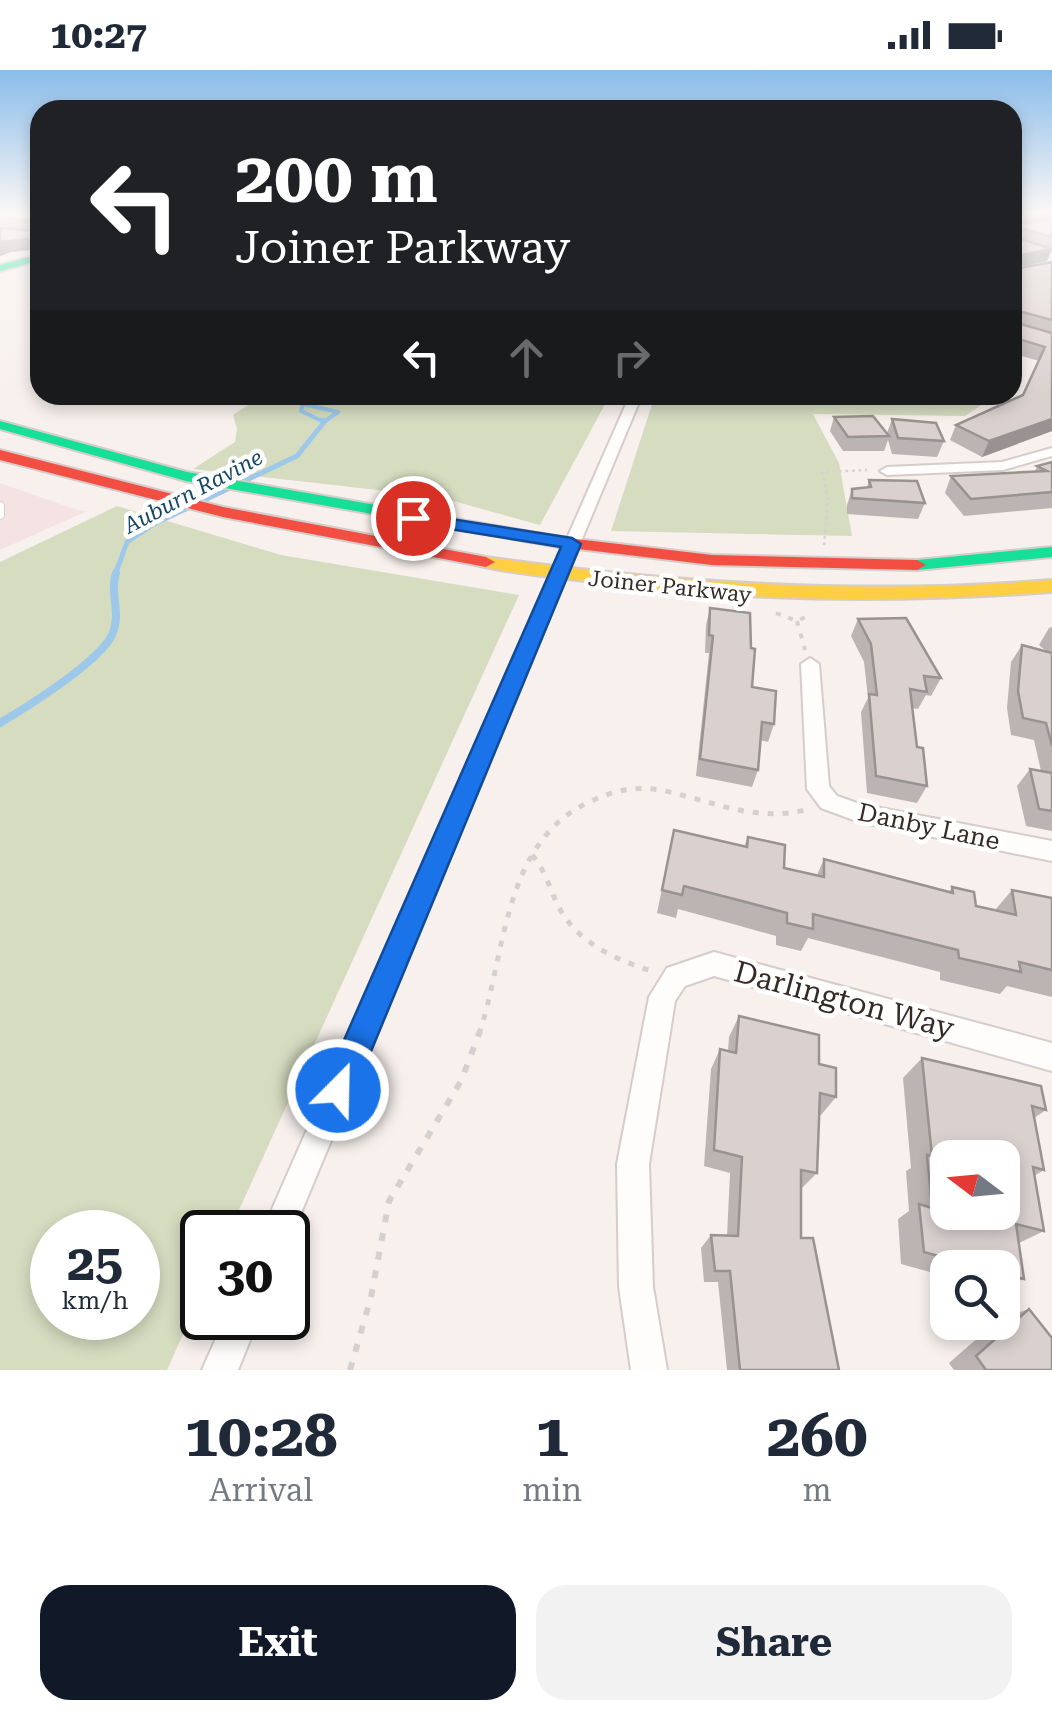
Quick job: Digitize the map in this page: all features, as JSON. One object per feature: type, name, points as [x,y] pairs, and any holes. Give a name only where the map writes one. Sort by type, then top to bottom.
[{"type":"main road","name":"Joiner Parkway","points":[[4,429],[276,494],[572,544],[714,561],[832,566],[932,563],[1052,552]]},
{"type":"main road","name":"Joiner Parkway","points":[[0,455],[241,516],[558,574],[711,592],[844,598],[956,596],[1052,586]]},
{"type":"street","points":[[287,1210],[632,405]]},
{"type":"street","points":[[887,471],[1002,466],[1052,452]]},
{"type":"street","name":"Danby Lane","points":[[810,664],[818,788],[829,802],[859,813],[1052,851]]},
{"type":"street","name":"Darlington Way","points":[[676,977],[714,964],[1052,1057]]},
{"type":"street","points":[[649,1370],[636,1287],[634,1164],[662,997],[676,977]]},
{"type":"street","points":[[220,1370],[233,1340]]},
{"type":"lane","points":[[0,506],[0,515]]},
{"type":"path","points":[[832,566],[822,533],[828,500],[822,472],[834,468],[887,471]]},
{"type":"path","points":[[797,621],[810,664]]},
{"type":"path","points":[[350,1370],[371,1296],[379,1231],[389,1202],[469,1065],[504,922],[532,854],[567,815],[617,790],[686,797],[753,819],[776,820],[829,802]]},
{"type":"path","points":[[532,854],[542,864],[569,923],[632,966],[676,977]]},
{"type":"shaded area","points":[[0,483],[77,510],[87,511],[0,550]]},
{"type":"green space","points":[[248,405],[605,405],[540,525],[439,497],[193,469],[235,442],[233,415]]},
{"type":"green space","points":[[652,405],[981,405],[965,416],[813,414],[839,463],[852,536],[611,531]]},
{"type":"green space","points":[[117,506],[281,555],[519,595],[239,1210],[180,1210],[180,1340],[167,1370],[0,1370],[0,562]]},
{"type":"building","points":[[1022,274],[1052,274],[1052,320],[1022,312]]},
{"type":"building","points":[[1022,324],[1052,333],[1052,419],[989,441],[956,425],[1001,405],[1022,405],[1022,395],[1045,347],[1022,340]]},
{"type":"building","points":[[873,416],[889,436],[848,437],[834,417]]},
{"type":"building","points":[[892,419],[936,423],[944,441],[898,438]]},
{"type":"building","points":[[1052,462],[1052,492],[971,499],[951,476],[1047,471],[1037,466]]},
{"type":"building","points":[[869,480],[917,481],[925,503],[852,498],[852,489],[871,487]]},
{"type":"building","points":[[710,608],[750,613],[751,648],[755,649],[752,687],[776,691],[774,724],[762,722],[758,770],[700,759],[713,636],[709,635]]},
{"type":"building","points":[[906,618],[941,678],[924,676],[927,692],[910,689],[917,747],[923,748],[927,786],[876,776],[869,694],[877,695],[871,644],[858,619]]},
{"type":"building","points":[[1022,645],[1052,653],[1052,746],[1046,723],[1023,718],[1018,691]]},
{"type":"building","points":[[1030,769],[1052,773],[1052,811],[1039,809]]},
{"type":"building","points":[[674,830],[747,847],[748,837],[785,845],[784,868],[824,877],[824,859],[953,893],[952,887],[974,892],[976,906],[1016,915],[1012,890],[1052,898],[1052,970],[1019,962],[1021,972],[959,958],[958,950],[813,914],[813,929],[787,923],[787,913],[684,886],[682,895],[662,890]]},
{"type":"building","points":[[739,1016],[819,1035],[819,1064],[836,1068],[836,1097],[820,1093],[817,1173],[801,1170],[801,1238],[813,1238],[839,1370],[740,1370],[730,1271],[715,1271],[711,1235],[738,1236],[742,1157],[714,1150],[720,1049],[736,1053]]},
{"type":"building","points":[[922,1058],[1041,1086],[1046,1110],[1032,1106],[1044,1170],[1033,1167],[1044,1231],[1020,1225],[1020,1140],[930,1140]]},
{"type":"building","points":[[919,1204],[930,1207],[930,1230],[1017,1230],[1020,1250],[924,1252]]},
{"type":"building","points":[[1029,1309],[1052,1338],[1052,1370],[986,1370],[976,1356],[994,1340],[1020,1340],[1020,1317]]},
{"type":"waterway","name":"Auburn Ravine","points":[[303,405],[301,411],[324,422]]},
{"type":"waterway","points":[[307,405],[338,412],[325,421]]},
{"type":"waterway","name":"Auburn Ravine","points":[[115,575],[127,542],[154,524],[297,456],[325,421]]},
{"type":"waterway","name":"Auburn Ravine","points":[[0,723],[61,683],[105,646],[115,627],[116,573]]},
{"type":"traffic: fast","points":[[0,425],[186,476],[559,542]]},
{"type":"traffic: fast","points":[[917,565],[1052,552]]},
{"type":"traffic: slow","points":[[486,562],[627,581],[769,592],[910,594],[1052,586]]},
{"type":"traffic: jam","points":[[0,455],[223,512],[486,562]]},
{"type":"traffic: jam","points":[[559,542],[712,560],[917,565]]},
{"type":"route","points":[[338,1090],[572,544],[413,518]]}]
